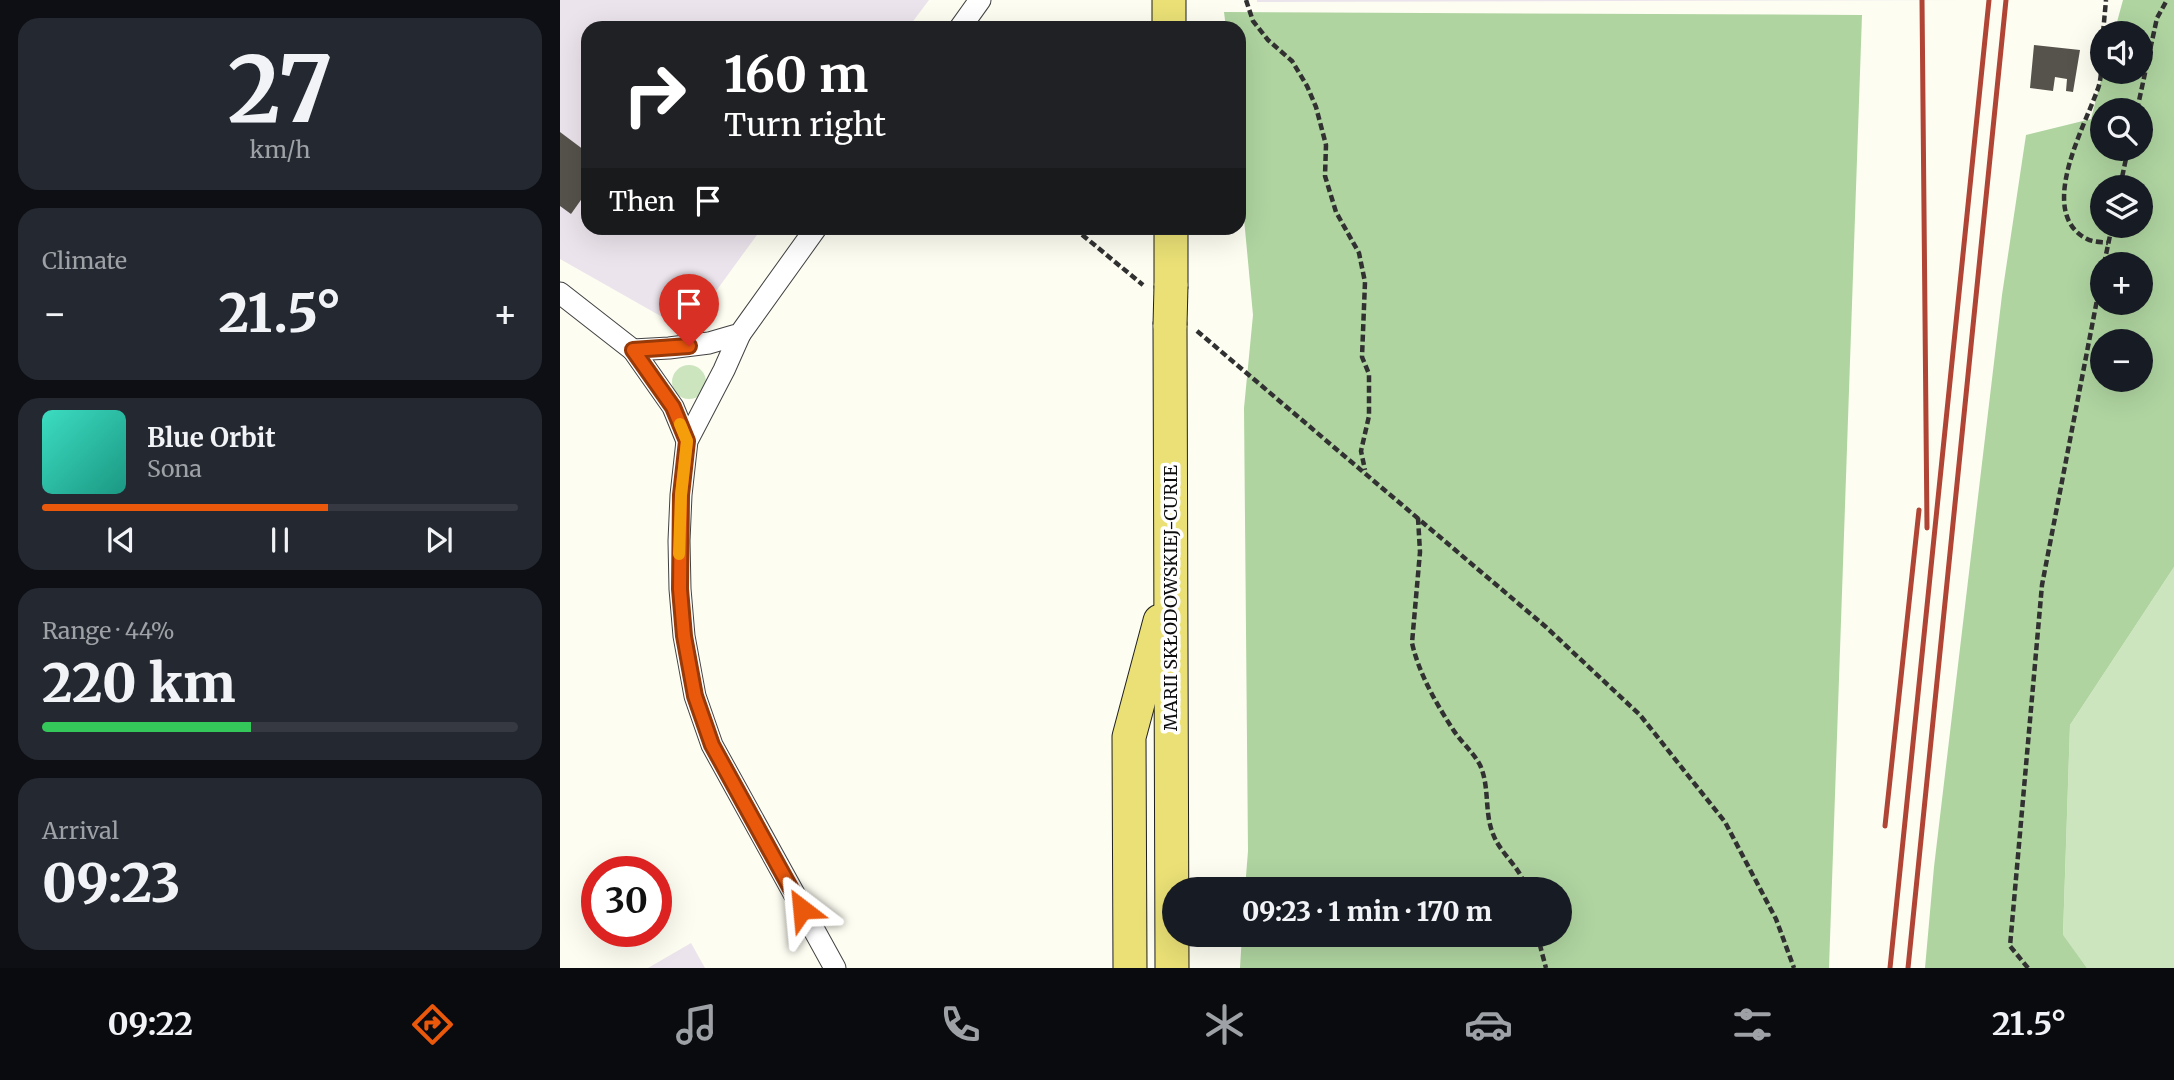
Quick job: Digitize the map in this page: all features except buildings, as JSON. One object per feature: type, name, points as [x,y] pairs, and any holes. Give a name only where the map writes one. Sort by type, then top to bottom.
[{"type":"main road","points":[[1169,0],[1169,21]]},
{"type":"main road","name":"MARII SKŁODOWSKIEJ-CURIE","points":[[1170,235],[1159,287],[1179,324],[1171,577],[1172,968]]},
{"type":"main road","points":[[1130,968],[1129,737],[1171,577]]},
{"type":"street","points":[[965,21],[981,0]]},
{"type":"street","points":[[811,235],[740,334],[687,441],[681,495],[680,589],[684,636],[695,696],[712,745],[835,968]]},
{"type":"street","points":[[560,293],[633,350],[673,407],[687,441]]},
{"type":"street","points":[[633,350],[709,343],[740,334]]},
{"type":"path","points":[[1246,0],[1253,22],[1268,40],[1292,61],[1307,86],[1316,107],[1326,145],[1325,176],[1336,212],[1359,253],[1365,282],[1362,357],[1369,374],[1369,416],[1361,451],[1365,472]]},
{"type":"path","points":[[2105,21],[2106,0]]},
{"type":"path","points":[[2140,98],[2157,18],[2166,0]]},
{"type":"path","points":[[2099,84],[2074,146],[2063,199],[2072,228],[2088,240],[2108,243]]},
{"type":"path","points":[[1084,235],[1159,287]]},
{"type":"path","points":[[2106,252],[2109,238]]},
{"type":"path","points":[[2028,968],[2010,946],[2042,584],[2094,315]]},
{"type":"path","points":[[1179,324],[1365,472],[1546,626],[1640,715],[1725,822],[1776,919],[1794,968]]},
{"type":"path","points":[[1418,517],[1420,552],[1412,643],[1415,657],[1455,732],[1481,769],[1486,785],[1492,832],[1522,877]]},
{"type":"path","points":[[1540,947],[1546,968]]},
{"type":"shaded area","points":[[560,0],[929,0],[913,21],[581,21],[581,235],[757,235],[687,331],[560,259]]},
{"type":"shaded area","points":[[1257,0],[1966,0],[1257,2]]},
{"type":"shaded area","points":[[691,943],[705,968],[648,968]]},
{"type":"green space","points":[[2123,0],[2174,0],[2174,567],[2070,725],[2063,935],[2087,968],[1925,968],[1934,867],[2002,295],[2026,135],[2090,119],[2090,161],[2153,161],[2153,98],[2096,98],[2100,84],[2153,84],[2153,21],[2117,21]]},
{"type":"green space","points":[[1224,12],[1862,15],[1829,968],[1240,968],[1241,947],[1572,947],[1572,877],[1246,877],[1248,851],[1244,408],[1253,315],[1246,235],[1246,21],[1225,21]]},
{"type":"green space","points":[[689,365],[701,370],[706,382],[701,394],[689,399],[677,394],[672,382],[677,370]]},
{"type":"green space","points":[[2174,567],[2174,968],[2087,968],[2063,936],[2070,725]]},
{"type":"railway","points":[[1922,0],[1927,528]]},
{"type":"railway","points":[[1890,968],[1989,0]]},
{"type":"railway","points":[[1908,968],[2006,0]]},
{"type":"railway","points":[[1885,826],[1919,510]]},
{"type":"slow traffic","points":[[679,554],[681,495],[687,441],[680,424]]},
{"type":"route","points":[[689,346],[633,350],[673,407],[687,441],[681,495],[680,589],[684,636],[695,696],[712,745],[802,909]]}]
